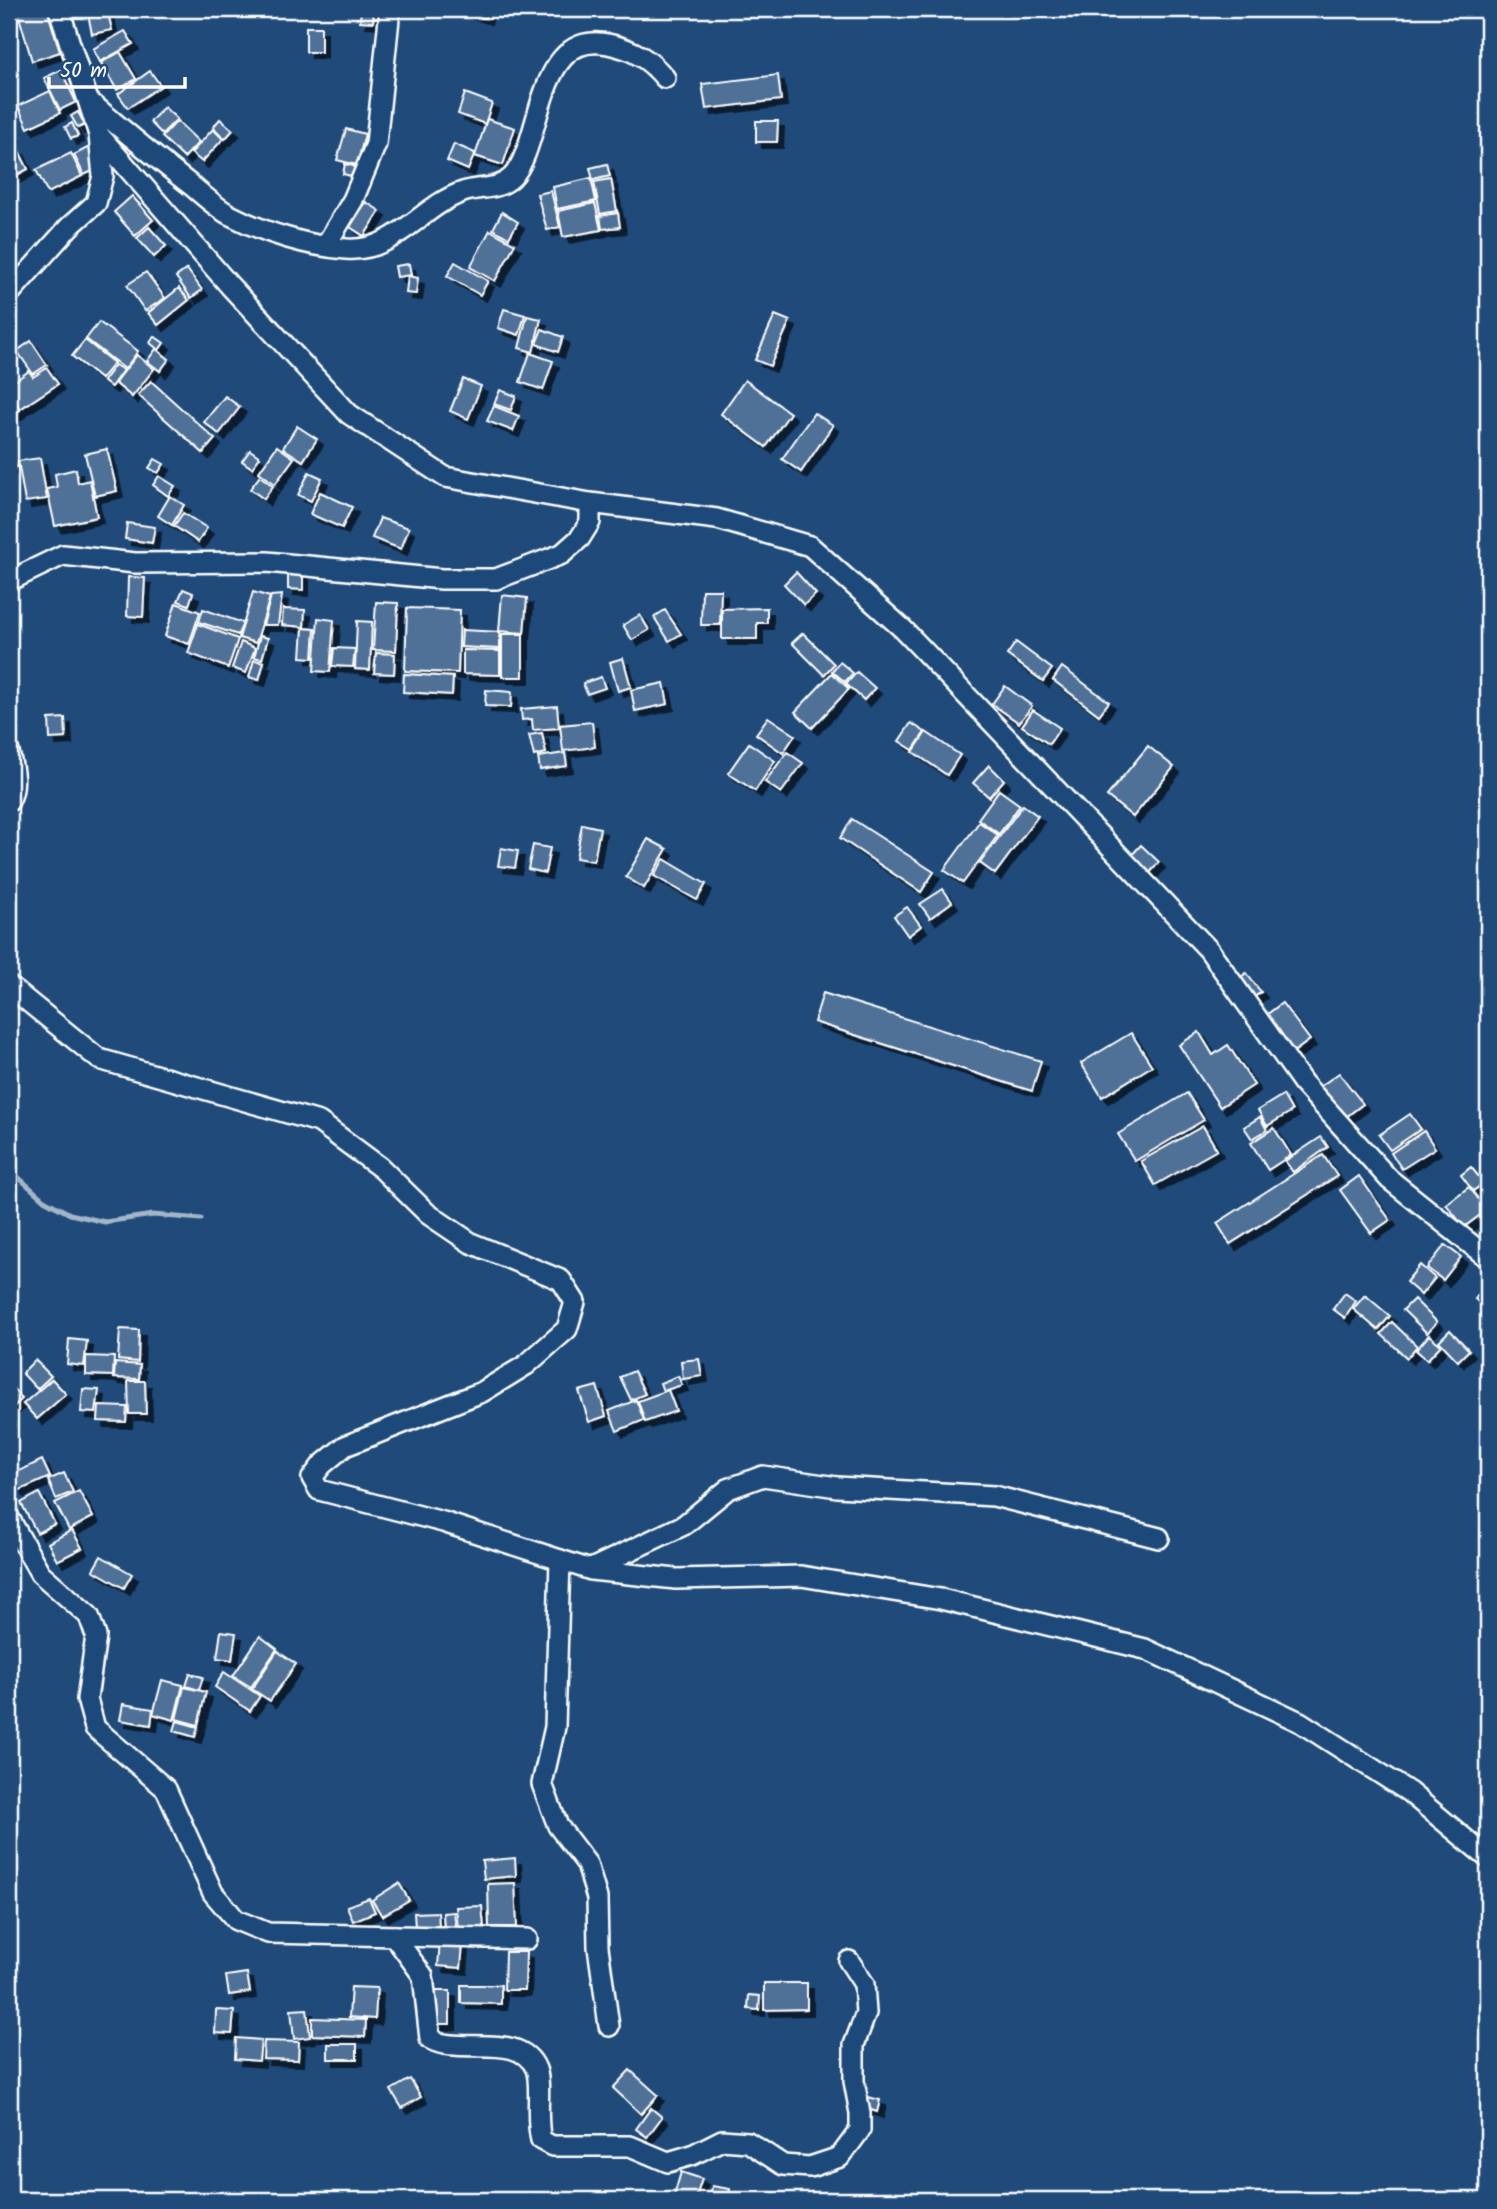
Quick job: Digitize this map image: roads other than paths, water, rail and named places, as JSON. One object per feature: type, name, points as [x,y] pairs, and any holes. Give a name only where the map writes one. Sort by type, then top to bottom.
[{"type":"street","points":[[9,293],[69,227],[96,203],[103,176],[99,135],[59,9]]},
{"type":"street","points":[[326,245],[353,200],[376,144],[390,9]]},
{"type":"street","points":[[90,102],[228,214],[271,232],[310,244],[364,248],[407,230],[463,192],[498,186],[513,176],[525,154],[543,92],[556,69],[576,47],[597,41],[627,47],[652,63],[665,78]]},
{"type":"street","points":[[99,135],[230,286],[349,414],[445,477],[590,503],[718,519],[810,546],[903,629],[1209,950],[1303,1083],[1390,1180],[1488,1258]]},
{"type":"street","points":[[9,581],[63,555],[135,563],[267,562],[442,579],[496,579],[562,554],[580,538],[590,522],[590,503]]},
{"type":"street","points":[[9,752],[13,768],[13,792],[9,801]]},
{"type":"street","points":[[9,986],[100,1059],[319,1122],[381,1168],[428,1214],[471,1243],[561,1280],[575,1302],[567,1329],[541,1353],[482,1392],[345,1446],[322,1465],[312,1478],[318,1490],[443,1522],[590,1570],[676,1578],[801,1576],[941,1600],[1145,1649],[1300,1722],[1409,1792],[1488,1858]]},
{"type":"street","points":[[590,1570],[684,1525],[728,1489],[763,1476],[836,1487],[994,1496],[1159,1538]]},
{"type":"street","points":[[9,1518],[40,1573],[89,1616],[96,1636],[88,1699],[95,1728],[166,1789],[213,1893],[236,1920],[268,1933],[527,1939]]},
{"type":"street","points":[[560,1560],[555,1727],[542,1784],[558,1826],[587,1864],[597,1898],[598,1947],[609,2026]]},
{"type":"street","points":[[394,1936],[423,1976],[430,2039],[441,2046],[509,2048],[523,2053],[536,2069],[537,2124],[541,2140],[552,2146],[630,2146],[668,2162],[692,2155],[722,2140],[748,2142],[783,2165],[810,2167],[840,2157],[860,2130],[860,2113],[853,2081],[854,2045],[866,2012],[864,1984],[849,1961]]},
{"type":"waterway","points":[[9,1169],[44,1200],[70,1214],[105,1222],[153,1215],[201,1219]]}]
